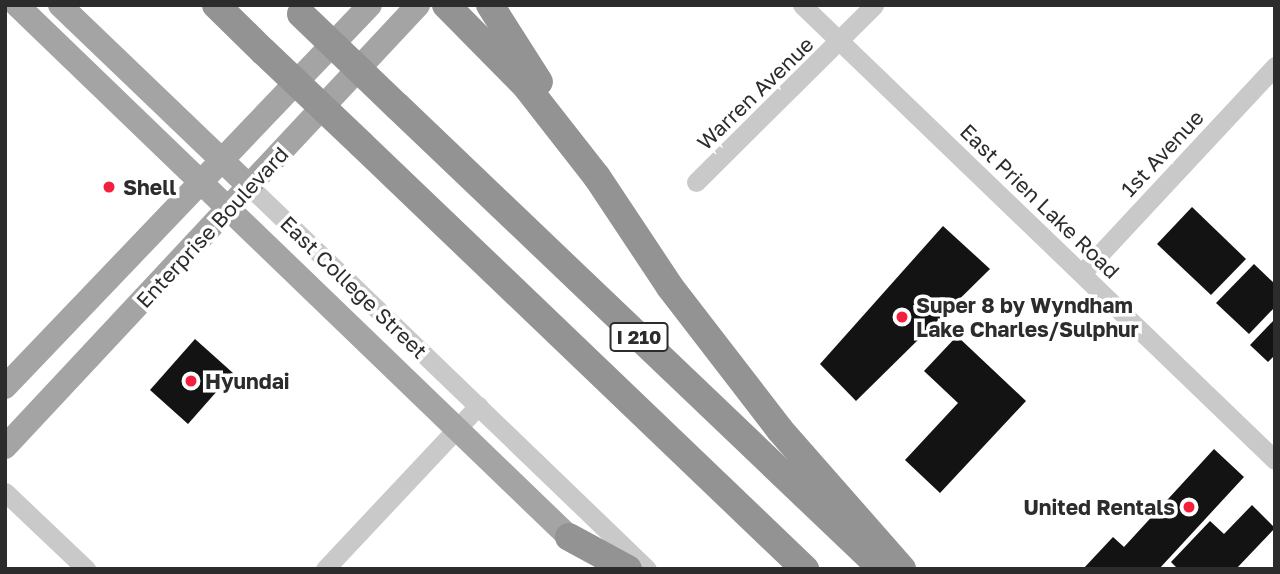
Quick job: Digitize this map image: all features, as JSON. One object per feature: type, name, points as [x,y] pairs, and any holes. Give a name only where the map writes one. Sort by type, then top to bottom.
[{"type":"highway","name":"I 210","points":[[216,5],[805,569]]},
{"type":"highway","points":[[446,5],[525,85],[597,177]]},
{"type":"highway","points":[[490,5],[562,115],[597,177],[670,287],[756,400],[902,569]]},
{"type":"highway","name":"I 210","points":[[296,10],[881,569]]},
{"type":"highway","points":[[569,537],[628,569]]},
{"type":"main road","name":"East College Street","points":[[17,5],[569,537]]},
{"type":"main road","name":"East College Street","points":[[60,5],[250,186]]},
{"type":"main road","name":"Enterprise Boulevard","points":[[5,387],[120,270],[200,181],[370,5]]},
{"type":"main road","name":"Enterprise Boulevard","points":[[5,447],[418,5]]},
{"type":"street","name":"East Prien Lake Road","points":[[802,5],[1083,272],[1275,460]]},
{"type":"street","name":"Warren Avenue","points":[[696,182],[874,5]]},
{"type":"street","name":"1st Avenue","points":[[1083,272],[1275,65]]},
{"type":"street","name":"East College Street","points":[[250,186],[647,569]]},
{"type":"street","points":[[326,569],[478,406]]},
{"type":"street","points":[[5,492],[86,569]]},
{"type":"street","name":"East College Street","points":[[569,537],[602,569]]},
{"type":"building","points":[[1192,207],[1246,259],[1211,295],[1157,244]]},
{"type":"building","name":"Super 8 by Wyndham Lake Charles/Sulphur","points":[[943,226],[990,269],[856,401],[820,364]]},
{"type":"building","points":[[1254,264],[1275,284],[1275,307],[1249,334],[1216,303]]},
{"type":"building","points":[[1275,319],[1275,355],[1268,362],[1250,345]]},
{"type":"building","points":[[957,336],[1026,401],[940,493],[905,460],[958,403],[924,371]]},
{"type":"building","name":"Hyundai","points":[[195,339],[233,373],[188,424],[150,390]]},
{"type":"building","name":"United Rentals","points":[[1214,449],[1244,477],[1159,569],[1083,569],[1113,537],[1124,547]]},
{"type":"building","points":[[1252,505],[1275,528],[1236,569],[1178,569],[1171,562],[1210,521],[1224,534]]},
{"type":"place","name":"Shell","points":[[109,187]]},
{"type":"place","name":"Super 8 by Wyndham Lake Charles/Sulphur","points":[[902,317]]},
{"type":"place","name":"Hyundai","points":[[191,381]]},
{"type":"place","name":"United Rentals","points":[[1189,507]]}]
